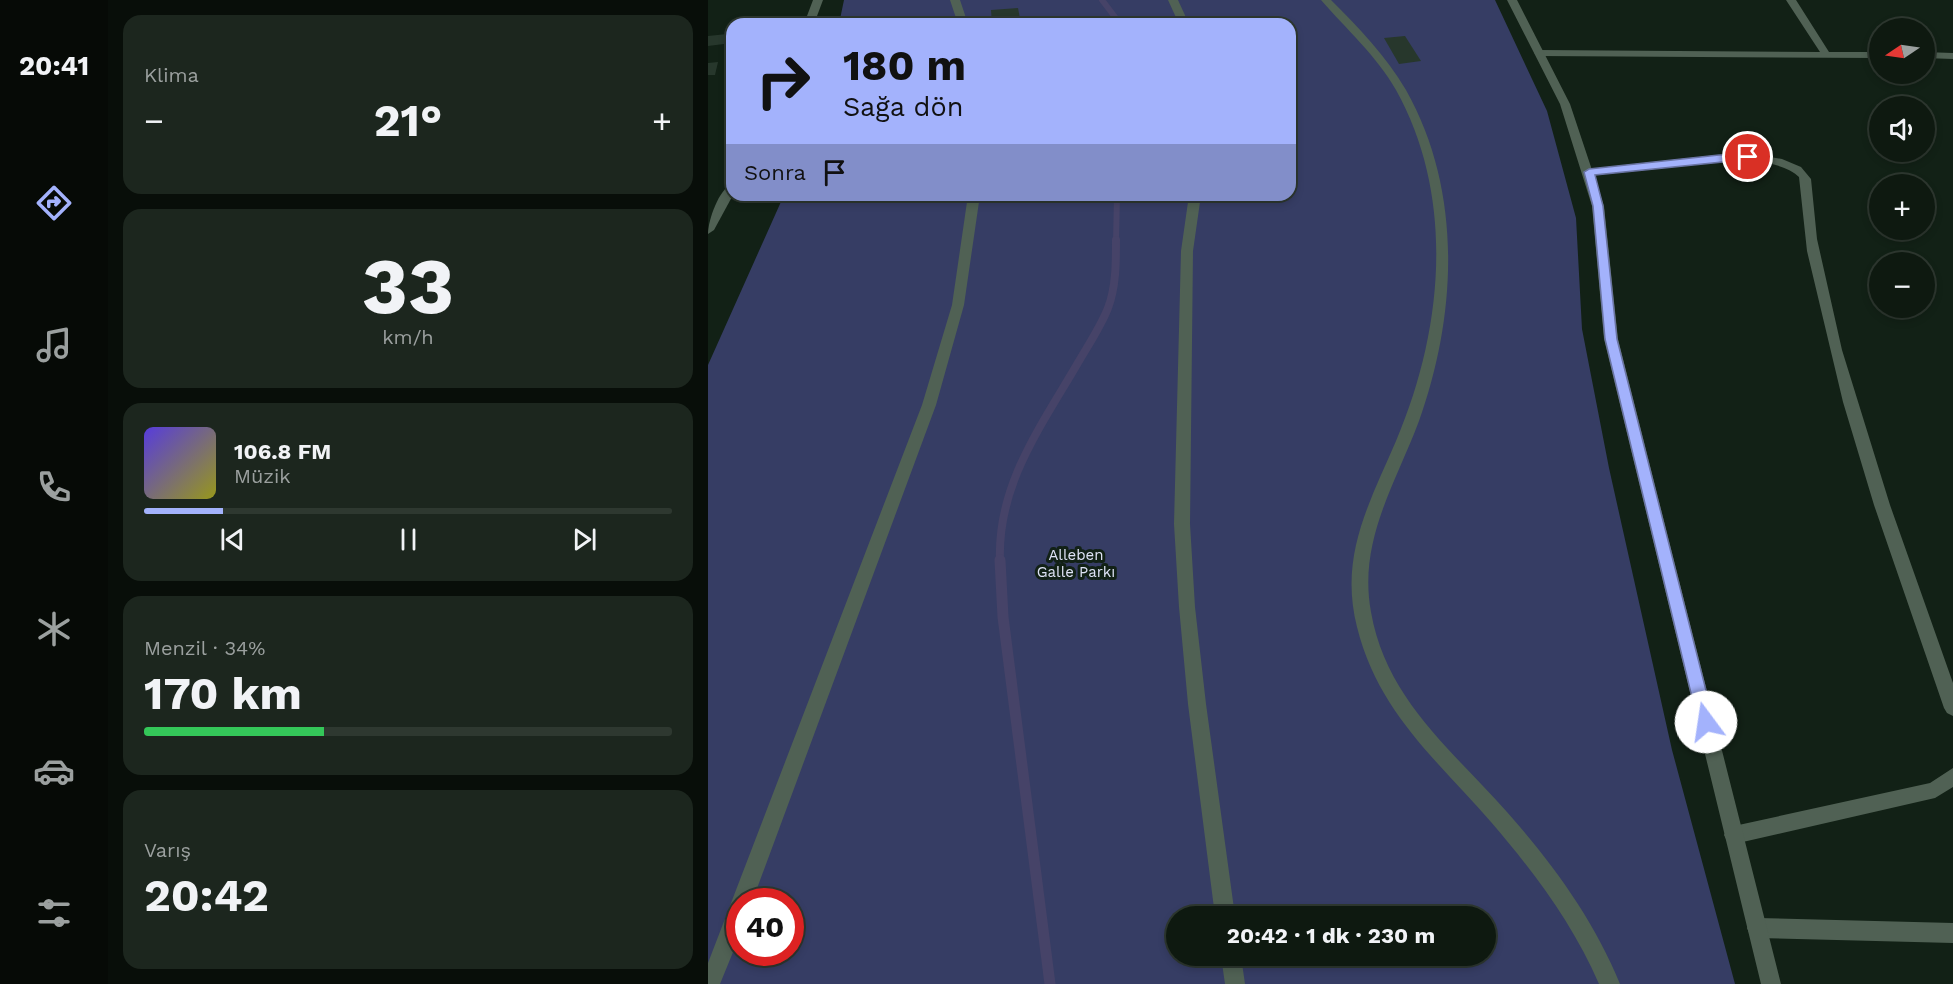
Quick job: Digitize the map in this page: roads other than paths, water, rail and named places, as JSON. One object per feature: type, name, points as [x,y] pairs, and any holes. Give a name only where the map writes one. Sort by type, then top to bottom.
[{"type":"street","points":[[811,18],[818,0]]},
{"type":"street","points":[[955,0],[961,18]]},
{"type":"street","points":[[1173,0],[1181,18]]},
{"type":"street","points":[[1326,0],[1358,30],[1381,57],[1408,103],[1426,143],[1434,169],[1443,221],[1442,301],[1434,346],[1412,419],[1372,507],[1361,545],[1359,577],[1361,610],[1371,646],[1388,684],[1412,722],[1529,851],[1569,906],[1610,984]]},
{"type":"street","points":[[1512,0],[1565,104],[1589,172],[1598,206],[1611,339],[1771,984]]},
{"type":"street","points":[[1791,0],[1826,54]]},
{"type":"street","points":[[1539,53],[1869,55]]},
{"type":"street","points":[[1935,56],[1953,56]]},
{"type":"street","points":[[1589,172],[1748,157],[1776,159],[1793,166],[1803,175],[1806,180],[1806,205],[1823,296],[1856,426],[1953,708]]},
{"type":"street","points":[[708,230],[726,198]]},
{"type":"street","points":[[747,888],[933,394],[958,305],[973,201]]},
{"type":"street","points":[[1194,201],[1187,251],[1182,524],[1187,607],[1197,704],[1225,906]]},
{"type":"street","points":[[1734,835],[1921,794],[1935,790],[1953,776]]},
{"type":"street","points":[[1757,928],[1953,933]]},
{"type":"street","points":[[710,984],[726,943]]},
{"type":"street","points":[[1232,966],[1235,984]]},
{"type":"waterway","points":[[1102,0],[1115,18]]},
{"type":"waterway","points":[[1116,242],[1117,201]]},
{"type":"waterway","points":[[1000,560],[1001,533],[1006,506],[1024,456],[1095,335],[1111,300],[1116,266],[1116,242]]},
{"type":"waterway","points":[[1000,560],[1003,617],[1050,984]]},
{"type":"park label","name":"Alleben Galle Parkı","points":[[1076,564]]}]
